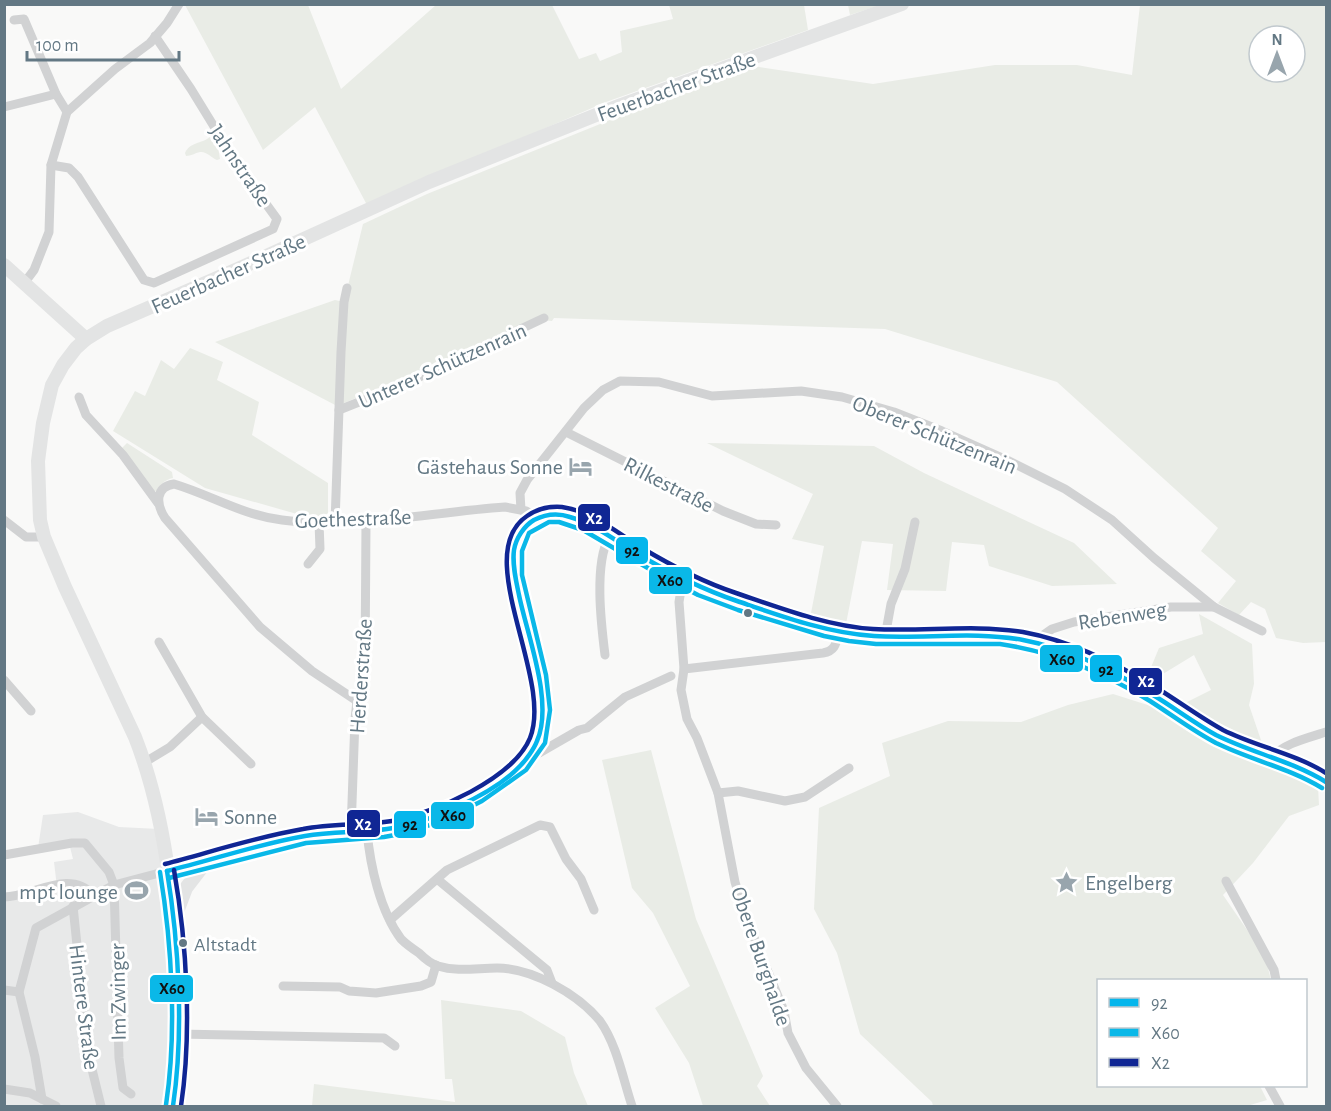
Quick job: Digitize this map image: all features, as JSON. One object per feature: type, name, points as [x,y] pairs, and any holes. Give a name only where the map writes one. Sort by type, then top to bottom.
[{"type":"main road","name":"Feuerbacher Straße","points":[[173,1107],[178,1034],[174,921],[167,871],[145,762],[44,537],[38,496],[38,461],[43,423],[52,385],[63,364],[86,339],[107,326],[429,182],[621,105],[902,4]]},
{"type":"main road","points":[[4,265],[86,339]]},
{"type":"main road","points":[[167,871],[303,837],[406,826],[450,809],[494,785],[520,766],[531,754],[541,729],[543,711],[514,559],[516,541],[522,530],[547,514],[562,515],[583,521],[686,581],[741,603],[839,632],[885,637],[1002,637],[1037,644],[1088,660],[1126,678],[1218,737],[1295,766],[1326,782]]},
{"type":"main road","points":[[174,921],[186,888],[206,862]]},
{"type":"street","points":[[25,282],[33,272],[49,232],[51,165],[66,112],[155,36],[179,4]]},
{"type":"street","points":[[14,20],[24,19],[66,112]]},
{"type":"street","name":"Jahnstraße","points":[[51,165],[69,168],[78,177],[144,280],[154,283],[273,229],[277,219],[237,164],[155,36]]},
{"type":"street","points":[[4,107],[56,94]]},
{"type":"street","name":"Unterer Schützenrain","points":[[335,523],[342,334],[347,288]]},
{"type":"street","name":"Unterer Schützenrain","points":[[339,410],[409,382],[544,318]]},
{"type":"street","name":"Oberer Schützenrain","points":[[521,510],[520,493],[584,408],[603,390],[620,381],[659,382],[712,396],[801,391],[842,397],[894,412],[1065,489],[1112,520],[1214,607],[1262,631]]},
{"type":"street","points":[[79,397],[86,415],[123,455],[160,508],[260,627],[312,671],[357,701]]},
{"type":"street","name":"Rilkestraße","points":[[566,432],[723,511],[756,524],[776,525]]},
{"type":"street","name":"Goethestraße","points":[[160,508],[160,491],[174,484],[248,513],[282,520],[335,523],[505,507],[521,510],[538,518]]},
{"type":"street","points":[[4,520],[26,537],[44,537]]},
{"type":"street","name":"Herderstraße","points":[[351,831],[357,701],[365,670],[366,521]]},
{"type":"street","points":[[308,564],[320,549],[319,522]]},
{"type":"street","points":[[885,637],[891,604],[907,561],[915,522]]},
{"type":"street","points":[[605,655],[601,620],[601,579],[604,546],[609,537]]},
{"type":"street","name":"Obere Burghalde","points":[[686,581],[681,590],[679,602],[684,669],[681,690],[687,719],[698,738],[718,793],[738,891],[746,918],[784,1011],[788,1033],[806,1068],[837,1107]]},
{"type":"street","name":"Rebenweg","points":[[1037,644],[1042,636],[1052,629],[1074,622],[1172,607],[1214,607]]},
{"type":"street","points":[[684,669],[691,666],[831,652],[836,645],[839,632]]},
{"type":"street","points":[[159,642],[202,717],[251,764]]},
{"type":"street","points":[[531,754],[538,753],[586,728],[625,697],[671,676]]},
{"type":"street","points":[[4,680],[31,711]]},
{"type":"street","points":[[145,762],[170,747],[202,717]]},
{"type":"street","points":[[1271,758],[1284,747],[1326,732]]},
{"type":"street","points":[[718,793],[738,791],[785,801],[805,797],[849,768]]},
{"type":"street","points":[[390,920],[437,879],[456,866],[540,825],[550,827],[566,859],[580,879],[594,910]]},
{"type":"street","points":[[367,831],[382,906],[402,940],[436,965],[453,969],[499,968],[523,971],[552,982],[587,1009],[610,1037],[632,1107]]},
{"type":"street","points":[[6,855],[72,843],[85,843],[109,872],[114,885]]},
{"type":"street","points":[[49,1104],[19,992],[36,928],[61,914],[74,911],[93,895],[114,885],[167,871]]},
{"type":"street","points":[[437,879],[547,970],[552,982]]},
{"type":"street","points":[[1226,881],[1274,970],[1276,979]]},
{"type":"street","points":[[4,897],[15,897],[61,884],[88,889],[93,895]]},
{"type":"street","name":"Im Zwinger","points":[[114,885],[119,1058],[123,1088],[131,1094]]},
{"type":"street","name":"Hintere Straße","points":[[74,911],[88,1053],[101,1107]]},
{"type":"street","points":[[283,986],[340,987],[349,991],[376,993],[421,986],[430,982],[436,965]]},
{"type":"street","points":[[6,990],[19,992]]},
{"type":"street","points":[[178,1034],[384,1038],[395,1046]]},
{"type":"street","points":[[1270,1087],[1280,1107]]},
{"type":"street","points":[[4,1089],[18,1090],[49,1104]]},
{"type":"shaded area","points":[[848,4],[880,5],[850,15]]},
{"type":"shaded area","points":[[185,5],[308,5],[341,89],[436,5],[552,5],[579,59],[596,53],[600,61],[622,52],[620,31],[673,19],[669,5],[804,5],[808,30],[606,102],[367,205],[315,107],[263,150]]},
{"type":"shaded area","points":[[1140,5],[1326,5],[1326,642],[1303,643],[1276,638],[1265,609],[1251,602],[1239,615],[1218,603],[1236,581],[1201,551],[1218,528],[1057,382],[885,329],[554,318],[552,321],[540,320],[337,406],[215,342],[335,300],[344,302],[363,224],[427,194],[746,65],[873,84],[995,65],[1077,65],[1132,75]]},
{"type":"shaded area","points":[[210,137],[216,143],[220,159],[217,160],[202,152],[186,156],[187,149]]},
{"type":"shaded area","points":[[190,348],[223,362],[217,380],[259,402],[252,435],[328,483],[328,517],[304,516],[205,488],[113,431],[135,391],[145,396],[161,360],[174,369]]},
{"type":"shaded area","points":[[127,443],[172,472],[173,478],[163,483],[156,491],[151,492],[121,449]]},
{"type":"shaded area","points":[[707,443],[874,446],[924,473],[1074,543],[1117,584],[1052,586],[989,566],[984,545],[952,542],[946,591],[887,590],[893,544],[862,541],[846,624],[811,613],[824,546],[792,539],[813,494]]},
{"type":"shaded area","points":[[1199,614],[1252,644],[1254,684],[1249,705],[1263,746],[1183,704],[1211,690],[1194,655],[1153,680],[1147,677],[1159,648],[1203,634]]},
{"type":"shaded area","points":[[1113,694],[1176,714],[1235,752],[1318,787],[1319,805],[1289,816],[1253,863],[1223,895],[1265,956],[1271,979],[1097,979],[1097,1087],[1260,1087],[1267,1100],[1247,1106],[933,1106],[932,1102],[860,1034],[837,953],[814,909],[819,808],[890,776],[882,743],[948,721],[1021,722],[1068,705]]},
{"type":"shaded area","points":[[651,750],[696,919],[763,1076],[757,1086],[770,1106],[703,1106],[689,1063],[655,1008],[690,986],[653,913],[632,888],[602,760]]},
{"type":"shaded area","points":[[78,812],[119,827],[159,829],[178,930],[177,1106],[5,1106],[4,899],[57,887],[54,862],[73,859],[70,847],[38,848],[43,815]]},
{"type":"shaded area","points":[[441,1000],[521,1011],[565,1037],[574,1073],[588,1106],[312,1106],[314,1084],[455,1102],[452,1079],[445,1079]]},
{"type":"transit line","name":"X2","points":[[165,864],[285,832],[314,827],[381,823],[409,817],[470,792],[507,767],[521,753],[530,738],[534,713],[532,684],[509,587],[507,558],[512,534],[527,516],[552,507],[573,509],[584,513],[688,573],[712,584],[804,616],[873,629],[967,628],[1023,632],[1077,647],[1128,671],[1223,730],[1301,760],[1326,773]]},
{"type":"transit line","name":"92","points":[[167,871],[287,839],[325,833],[387,829],[420,821],[439,815],[476,797],[508,777],[520,766],[537,741],[542,707],[537,668],[516,578],[514,550],[527,526],[538,518],[552,515],[579,520],[685,580],[754,607],[804,623],[874,636],[1005,637],[1058,649],[1122,677],[1216,735],[1300,768],[1326,782]]},
{"type":"transit line","name":"X60","points":[[169,878],[306,843],[384,837],[411,832],[446,819],[482,801],[526,770],[545,743],[550,710],[546,675],[522,575],[522,551],[529,533],[549,522],[559,522],[583,530],[698,595],[738,610],[824,636],[876,644],[1000,644],[1059,658],[1114,681],[1216,743],[1296,775],[1322,788]]},
{"type":"transit line","name":"X2","points":[[174,870],[185,958],[187,1019],[181,1106]]},
{"type":"transit line","name":"92","points":[[167,871],[175,928],[179,988],[178,1048],[173,1106]]},
{"type":"transit line","name":"X60","points":[[160,872],[168,929],[172,989],[171,1048],[166,1105]]},
{"type":"place","name":"Gästehaus Sonne","points":[[581,466]]},
{"type":"place","name":"Sonne","points":[[206,816]]},
{"type":"place","name":"Engelberg","points":[[1067,882]]},
{"type":"place","name":"mpt lounge","points":[[136,891]]},
{"type":"place","name":"Altstadt","points":[[183,943]]}]
